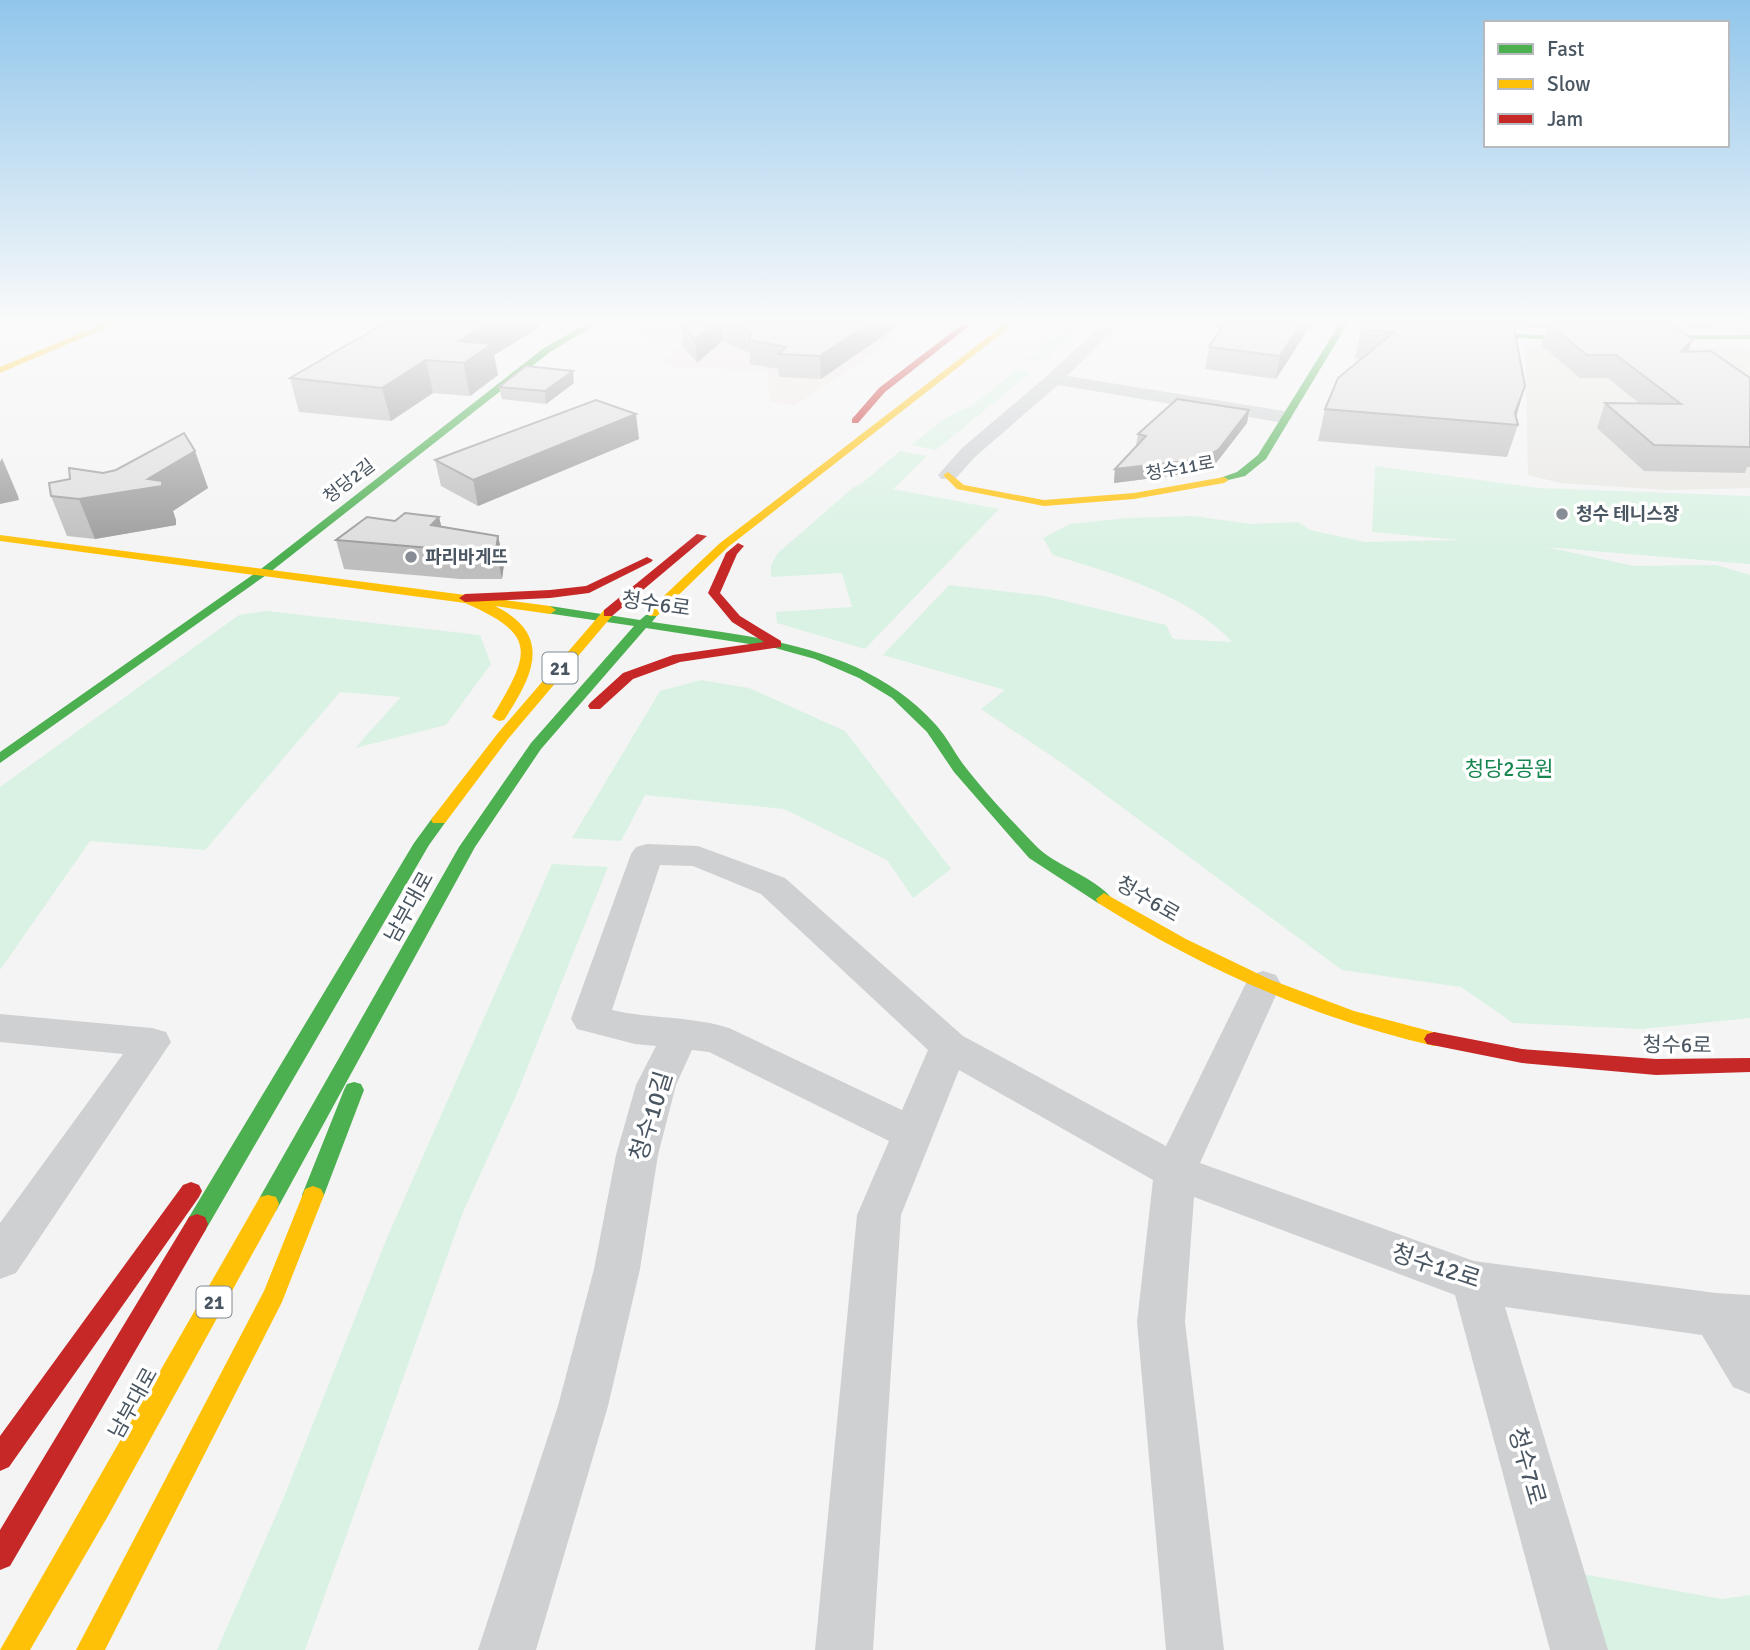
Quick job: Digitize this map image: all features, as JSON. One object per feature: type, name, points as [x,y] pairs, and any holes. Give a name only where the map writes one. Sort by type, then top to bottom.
[{"type":"main road","name":"청당2길","points":[[0,759],[265,571],[483,400]]},
{"type":"main road","points":[[874,400],[850,425],[883,400]]},
{"type":"main road","name":"남부대로","points":[[14,1650],[99,1507],[467,847],[503,791],[536,746],[643,623],[724,545],[880,425],[929,400]]},
{"type":"main road","name":"청수11로","points":[[948,475],[961,487],[1044,503],[1134,496],[1220,482],[1253,467],[1262,457],[1294,400]]},
{"type":"main road","points":[[768,512],[732,553],[714,593],[736,619],[776,644]]},
{"type":"main road","name":"남부대로","points":[[0,1556],[422,842],[503,736],[602,618],[714,523],[681,536],[639,565],[590,589],[550,594],[465,598]]},
{"type":"main road","points":[[0,538],[265,571],[602,618]]},
{"type":"main road","points":[[463,789],[523,671],[528,647],[519,628],[465,598]]},
{"type":"main road","name":"청수6로","points":[[602,618],[776,644],[820,656],[853,670],[897,695],[932,729],[959,769],[1035,854],[1138,921],[1263,984],[1391,1031],[1522,1056],[1656,1067],[1750,1065]]},
{"type":"main road","points":[[503,791],[628,676],[678,658],[776,644]]},
{"type":"main road","points":[[90,1650],[274,1295],[409,951]]},
{"type":"main road","points":[[226,1142],[339,985]]},
{"type":"main road","points":[[0,1458],[202,1176]]},
{"type":"street","points":[[948,475],[969,452],[1030,400]]},
{"type":"street","points":[[1181,400],[1284,417]]},
{"type":"street","points":[[912,1133],[715,1038],[680,1037],[590,1019],[647,854],[698,856],[774,886],[949,1046],[1175,1172]]},
{"type":"street","points":[[1195,1650],[1161,1322],[1175,1172],[1263,984]]},
{"type":"street","points":[[0,1028],[152,1042],[0,1259]]},
{"type":"street","name":"청수10길","points":[[507,1650],[583,1406],[617,1269],[637,1155],[656,1085],[680,1037]]},
{"type":"street","points":[[844,1650],[879,1215],[949,1046]]},
{"type":"street","name":"청수12로","points":[[1175,1172],[1474,1282],[1733,1316]]},
{"type":"street","name":"청수7로","points":[[1474,1282],[1579,1650]]},
{"type":"street","points":[[1733,1316],[1750,1371]]},
{"type":"shaded area","points":[[770,400],[803,400],[795,405]]},
{"type":"shaded area","points":[[1526,400],[1750,400],[1750,488],[1666,490],[1560,483],[1528,475]]},
{"type":"green space","points":[[979,400],[997,400],[936,450],[911,445],[947,417]]},
{"type":"green space","points":[[900,451],[927,456],[893,489],[999,509],[865,649],[777,623],[776,612],[852,607],[842,573],[771,577],[771,565],[778,553]]},
{"type":"green space","name":"청당2공원","points":[[1375,466],[1539,488],[1750,496],[1750,564],[1546,547],[1634,566],[1716,565],[1750,575],[1750,1018],[1642,1029],[1513,1023],[1461,987],[1342,970],[1065,765],[981,709],[1005,690],[883,655],[949,585],[1044,596],[1166,625],[1173,639],[1232,642],[1195,611],[1172,599],[1124,578],[1053,555],[1043,538],[1070,524],[1127,518],[1193,516],[1251,524],[1298,522],[1310,530],[1365,542],[1459,540],[1372,532]]},
{"type":"green space","points":[[266,611],[480,635],[491,664],[446,725],[355,748],[401,697],[340,692],[205,850],[90,841],[0,970],[0,787],[239,615]]},
{"type":"green space","points":[[701,680],[749,688],[845,731],[951,869],[913,898],[887,860],[784,809],[645,795],[621,841],[572,838],[660,691]]},
{"type":"green space","points":[[552,864],[608,867],[515,1098],[463,1212],[305,1650],[217,1650],[284,1497],[386,1240]]},
{"type":"green space","points":[[1577,1573],[1722,1599],[1750,1595],[1750,1650],[1601,1650]]},
{"type":"building","points":[[596,400],[636,414],[473,480],[435,460]]},
{"type":"building","points":[[1176,400],[1249,410],[1219,449],[1203,459],[1115,469],[1146,436],[1138,434]]},
{"type":"building","points":[[1329,400],[1520,400],[1515,413],[1518,425],[1325,409]]},
{"type":"building","points":[[1676,400],[1750,400],[1750,447],[1654,445],[1605,403],[1681,404]]},
{"type":"building","points":[[184,433],[195,451],[148,479],[162,481],[162,486],[79,499],[51,496],[49,483],[70,479],[69,468],[103,473],[116,470]]},
{"type":"building","points":[[405,513],[439,517],[431,525],[498,536],[496,550],[454,550],[336,540],[367,517],[395,521]]},
{"type":"traffic: fast","points":[[0,759],[265,571],[483,400]]},
{"type":"traffic: fast","points":[[1224,480],[1241,474],[1262,457],[1297,400]]},
{"type":"traffic: fast","points":[[550,610],[776,644],[820,656],[864,675],[897,695],[932,729],[959,769],[1035,854],[1104,899]]},
{"type":"traffic: fast","points":[[268,1204],[467,847],[536,746],[653,613]]},
{"type":"traffic: fast","points":[[197,1224],[422,843],[439,820]]},
{"type":"traffic: fast","points":[[313,1195],[354,1090]]},
{"type":"traffic: slow","points":[[653,613],[724,545],[911,400]]},
{"type":"traffic: slow","points":[[948,475],[961,487],[1044,503],[1134,496],[1224,480]]},
{"type":"traffic: slow","points":[[0,538],[550,610]]},
{"type":"traffic: slow","points":[[465,598],[507,618],[525,637],[527,649],[523,673],[499,717]]},
{"type":"traffic: slow","points":[[439,820],[503,736],[608,613]]},
{"type":"traffic: slow","points":[[1104,899],[1180,944],[1263,984],[1349,1017],[1434,1039]]},
{"type":"traffic: slow","points":[[90,1650],[274,1295],[313,1195]]},
{"type":"traffic: slow","points":[[14,1650],[99,1507],[268,1204]]},
{"type":"traffic: jam","points":[[855,421],[873,400]]},
{"type":"traffic: jam","points":[[608,613],[701,536]]},
{"type":"traffic: jam","points":[[738,546],[732,553],[714,593],[736,619],[776,644]]},
{"type":"traffic: jam","points":[[465,598],[550,594],[589,589],[647,560]]},
{"type":"traffic: jam","points":[[595,706],[628,676],[678,658],[776,644]]},
{"type":"traffic: jam","points":[[1434,1039],[1522,1056],[1656,1067],[1750,1065]]},
{"type":"traffic: jam","points":[[0,1458],[191,1191]]},
{"type":"traffic: jam","points":[[0,1556],[197,1224]]},
{"type":"place","name":"청수 테니스장","points":[[1562,514]]},
{"type":"place","name":"파리바게뜨","points":[[411,557]]}]
